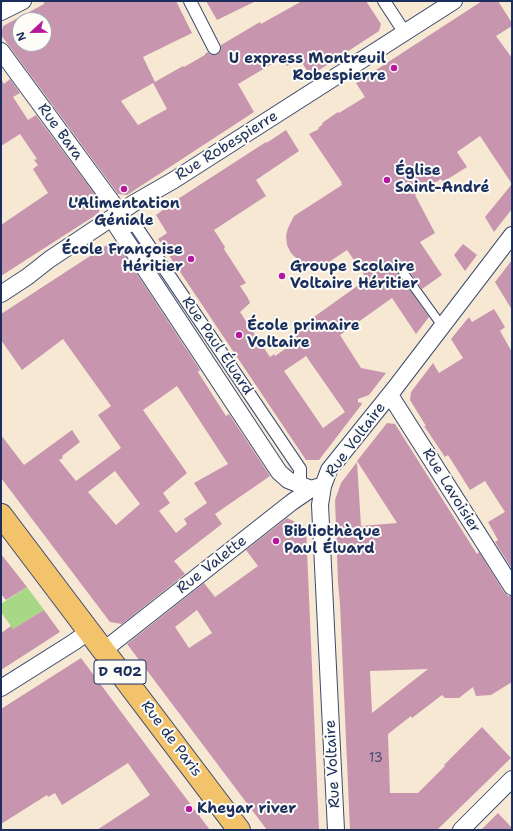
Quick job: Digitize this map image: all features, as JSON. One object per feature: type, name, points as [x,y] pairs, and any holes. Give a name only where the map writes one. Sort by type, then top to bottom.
[{"type":"main road","name":"Rue de Paris","points":[[1,515],[239,830]]},
{"type":"street","points":[[1,12],[23,1]]},
{"type":"street","points":[[190,1],[214,48]]},
{"type":"street","points":[[384,1],[405,33]]},
{"type":"street","name":"Rue Robespierre","points":[[1,294],[27,277],[50,259],[116,220],[134,203],[174,180],[454,1]]},
{"type":"street","name":"Rue Bara","points":[[1,51],[116,220]]},
{"type":"street","name":"Rue Paul Éluard","points":[[116,220],[279,472],[288,480],[311,486]]},
{"type":"street","name":"Rue Voltaire","points":[[336,830],[320,505],[311,486],[330,470],[512,235]]},
{"type":"street","name":"Rue Lavoisier","points":[[390,394],[512,587]]},
{"type":"street","name":"Rue Valette","points":[[104,650],[311,486]]},
{"type":"street","points":[[1,688],[89,631]]},
{"type":"street","points":[[461,830],[512,779]]},
{"type":"lane","points":[[398,265],[442,326]]},
{"type":"green space","points":[[27,587],[44,610],[13,629],[1,612],[1,604]]},
{"type":"building","points":[[44,1],[176,1],[192,33],[143,57],[155,82],[183,66],[184,67],[208,52],[213,55],[218,54],[221,49],[221,45],[260,22],[261,24],[302,1],[366,1],[381,24],[379,31],[310,76],[300,59],[287,66],[282,58],[238,84],[254,112],[127,195],[118,194],[14,52],[52,52],[52,12],[29,12],[44,4]],"holes":[[[153,83],[167,109],[138,125],[121,101]]]},
{"type":"building","points":[[206,1],[256,1],[217,20]]},
{"type":"building","points":[[482,1],[498,1],[512,23],[512,26],[496,36],[512,58],[512,184],[480,136],[457,152],[467,167],[443,182],[441,179],[415,195],[435,233],[420,242],[442,275],[422,289],[401,260],[395,260],[393,266],[429,317],[416,334],[392,298],[340,335],[361,368],[386,373],[369,395],[358,399],[358,403],[360,402],[362,404],[319,460],[306,460],[158,239],[167,233],[156,215],[167,206],[286,130],[299,151],[256,180],[266,196],[214,230],[225,247],[224,249],[246,283],[240,286],[250,303],[240,312],[270,357],[274,354],[275,356],[298,340],[293,332],[367,279],[347,250],[326,264],[313,266],[304,264],[291,253],[287,245],[286,236],[294,216],[342,185],[309,134],[319,129],[318,128],[323,124],[322,123],[338,112],[339,113],[365,97],[356,83]],"holes":[[[306,356],[345,412],[323,428],[284,371]]]},
{"type":"building","points":[[12,21],[12,50],[1,35],[3,26]]},
{"type":"building","points":[[1,79],[4,84],[10,79],[20,93],[13,97],[28,120],[36,115],[100,201],[99,213],[1,276],[1,225],[48,193],[33,169],[38,165],[34,160],[37,159],[20,134],[1,146]]},
{"type":"building","points":[[512,184],[512,209],[494,232],[485,217]]},
{"type":"building","points":[[463,244],[477,255],[465,271],[454,255]]},
{"type":"building","points":[[107,245],[120,248],[200,370],[198,372],[226,416],[229,414],[270,476],[215,514],[222,524],[174,561],[185,574],[122,624],[110,622],[1,478],[1,435],[24,465],[72,430],[80,442],[59,460],[76,481],[121,448],[98,415],[111,406],[63,339],[22,370],[1,340],[1,314]],"holes":[[[177,386],[228,464],[194,483],[207,503],[184,519],[187,524],[176,533],[159,511],[170,503],[163,493],[187,473],[143,410]],[[115,471],[140,504],[116,525],[88,492]]]},
{"type":"building","points":[[512,260],[512,310],[495,282]]},
{"type":"building","points":[[494,309],[505,327],[500,331],[512,352],[512,569],[495,542],[498,540],[488,522],[505,512],[485,481],[470,490],[448,455],[445,457],[424,426],[426,426],[410,400],[411,392],[433,363],[439,373],[463,358],[451,339],[469,317],[472,322]]},
{"type":"building","points":[[387,423],[395,424],[477,554],[479,552],[504,592],[508,596],[512,596],[512,682],[491,695],[476,696],[473,687],[459,698],[445,698],[442,695],[388,734],[390,793],[418,793],[482,727],[511,758],[437,830],[350,830],[335,500],[341,483],[357,462],[361,526],[397,523],[357,461]],"holes":[[[428,669],[372,713],[370,671]]]},
{"type":"building","points":[[287,518],[306,527],[319,830],[267,830],[127,644],[204,583],[215,597],[258,566],[246,550]],"holes":[[[197,610],[212,633],[189,648],[175,627]]]},
{"type":"building","points":[[1,554],[27,587],[6,600],[1,594]]},
{"type":"building","points":[[44,610],[60,632],[1,670],[1,633],[11,626],[13,629]]},
{"type":"building","points":[[81,658],[210,830],[97,830],[150,795],[128,763],[62,805],[55,793],[48,797],[47,795],[1,824],[1,709]]},
{"type":"building","points":[[498,813],[512,828],[512,830],[481,830]]},
{"type":"place","name":"U express Montreuil Robespierre","points":[[394,68]]},
{"type":"place","name":"Église Saint-André","points":[[387,180]]},
{"type":"place","name":"L'Alimentation Géniale","points":[[124,189]]},
{"type":"place","name":"École Françoise Héritier","points":[[191,259]]},
{"type":"place","name":"Groupe Scolaire Voltaire Héritier","points":[[282,276]]},
{"type":"place","name":"École primaire Voltaire","points":[[239,335]]},
{"type":"place","name":"Bibliothèque Paul Éluard","points":[[276,541]]},
{"type":"place","name":"Kheyar river","points":[[189,809]]}]
